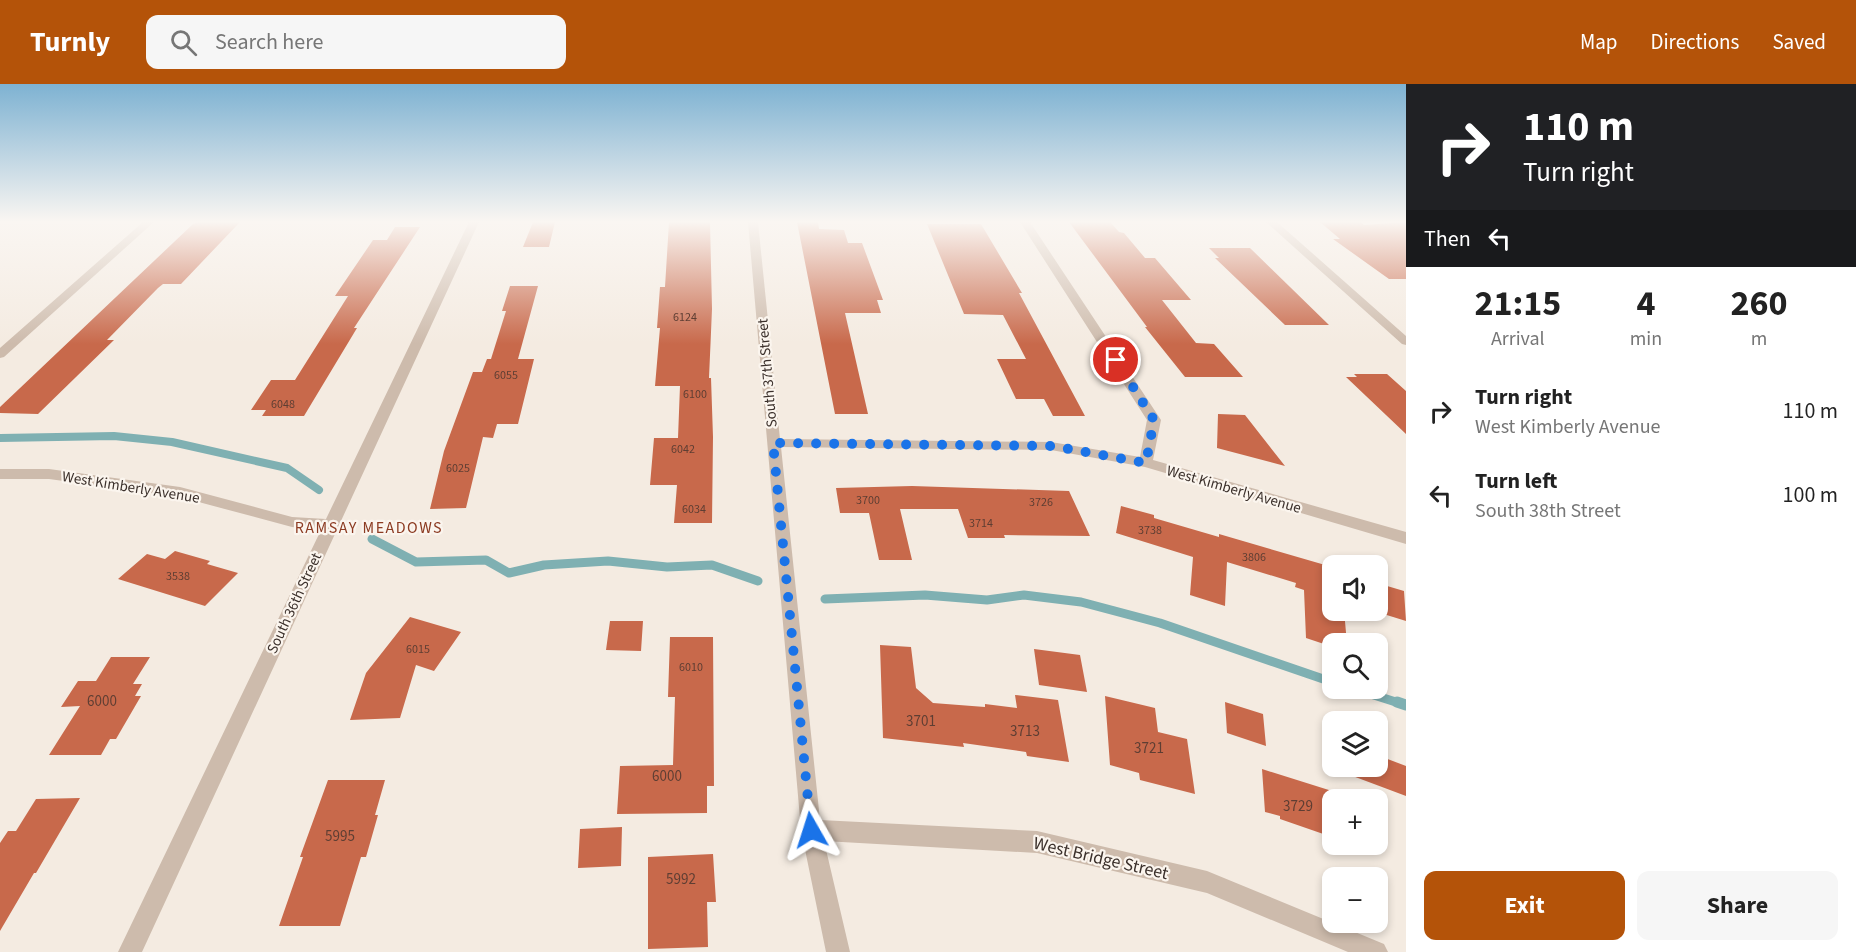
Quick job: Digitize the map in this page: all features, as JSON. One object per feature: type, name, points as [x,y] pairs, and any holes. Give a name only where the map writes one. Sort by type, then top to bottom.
[{"type":"street","points":[[0,354],[103,263]]},
{"type":"street","name":"South 36th Street","points":[[130,952],[455,263]]},
{"type":"street","name":"South 37th Street","points":[[757,263],[811,830],[838,952]]},
{"type":"street","points":[[1051,263],[1154,420],[1146,463]]},
{"type":"street","points":[[1317,263],[1406,342]]},
{"type":"street","name":"West Kimberly Avenue","points":[[773,443],[1052,446],[1146,463],[1406,538]]},
{"type":"street","name":"West Kimberly Avenue","points":[[0,474],[49,474],[180,492],[292,522],[331,525]]},
{"type":"street","name":"West Bridge Street","points":[[811,830],[1037,842],[1207,882],[1376,952]]},
{"type":"building","points":[[152,263],[201,263],[181,284],[163,284],[158,288],[107,340],[114,340],[38,414],[0,413],[0,407]]},
{"type":"building","points":[[358,263],[397,263],[354,328],[357,328],[304,416],[262,416],[266,410],[251,410],[271,380],[295,380],[348,296],[335,296]]},
{"type":"building","points":[[667,263],[711,263],[712,309],[709,378],[711,378],[713,437],[712,523],[674,523],[677,485],[650,485],[654,438],[678,438],[680,386],[655,386],[660,328],[657,328],[660,287],[665,287]]},
{"type":"building","points":[[805,263],[869,263],[883,300],[877,300],[881,313],[845,313],[868,414],[835,414]]},
{"type":"building","points":[[943,263],[1004,263],[1085,416],[1053,416],[1044,399],[1016,399],[997,359],[1026,359],[1003,315],[964,314]]},
{"type":"building","points":[[1099,263],[1159,263],[1191,300],[1162,300],[1196,343],[1214,344],[1243,377],[1185,377],[1145,327],[1147,327]]},
{"type":"building","points":[[1220,263],[1265,263],[1329,325],[1285,325]]},
{"type":"building","points":[[1366,263],[1406,263],[1406,279],[1389,279]]},
{"type":"building","points":[[510,286],[538,286],[518,359],[534,359],[518,424],[497,424],[493,438],[483,437],[466,508],[430,509],[444,451],[473,372],[482,372],[487,359],[491,359],[506,311],[502,311]]},
{"type":"building","points":[[1354,374],[1387,374],[1406,391],[1406,434],[1346,377],[1357,377]]},
{"type":"building","points":[[1218,414],[1245,415],[1285,466],[1217,448]]},
{"type":"building","points":[[912,486],[1069,491],[1090,536],[1004,535],[1005,538],[968,538],[958,509],[900,509],[912,560],[879,560],[869,513],[840,513],[836,488]]},
{"type":"building","points":[[1121,506],[1219,537],[1219,534],[1322,564],[1322,621],[1345,621],[1346,633],[1322,633],[1322,643],[1306,638],[1304,590],[1295,587],[1296,583],[1227,562],[1225,606],[1190,595],[1193,557],[1116,533]]},
{"type":"building","points":[[175,551],[210,561],[207,564],[238,573],[205,606],[118,579],[147,554],[165,559]]},
{"type":"building","points":[[1388,586],[1404,591],[1406,621],[1388,615]]},
{"type":"building","points":[[410,617],[461,632],[434,671],[416,665],[400,718],[350,720],[366,673]]},
{"type":"building","points":[[610,621],[643,621],[641,651],[606,650]]},
{"type":"building","points":[[670,637],[713,637],[714,786],[707,786],[707,813],[617,814],[620,766],[673,765],[675,697],[668,697]]},
{"type":"building","points":[[880,645],[911,647],[916,688],[933,703],[985,707],[985,704],[1017,708],[1015,695],[1058,700],[1069,762],[1027,756],[1026,752],[963,743],[964,747],[883,738]]},
{"type":"building","points":[[1034,649],[1080,655],[1087,692],[1039,685]]},
{"type":"building","points":[[111,657],[150,657],[133,684],[142,684],[135,696],[141,696],[116,739],[110,739],[101,755],[49,755],[80,706],[61,707],[78,681],[96,681]]},
{"type":"building","points":[[1105,696],[1155,708],[1158,732],[1187,739],[1195,794],[1140,780],[1139,773],[1110,765]]},
{"type":"building","points":[[1225,702],[1263,714],[1266,746],[1227,733]]},
{"type":"building","points":[[1388,759],[1406,766],[1406,796],[1355,777],[1388,777]]},
{"type":"building","points":[[1262,769],[1326,789],[1322,789],[1322,834],[1265,812]]},
{"type":"building","points":[[328,780],[385,780],[366,857],[361,857],[340,926],[279,926],[303,857],[300,857]]},
{"type":"building","points":[[80,798],[0,931],[0,843],[8,831],[16,831],[36,799]]},
{"type":"building","points":[[622,827],[621,866],[578,868],[580,829]]},
{"type":"building","points":[[713,854],[716,902],[707,902],[708,947],[648,949],[648,857]]},
{"type":"waterway","points":[[0,438],[114,436],[172,442],[287,468],[319,490]]},
{"type":"waterway","points":[[372,539],[416,562],[486,560],[509,573],[544,565],[608,561],[667,567],[712,565],[758,581]]},
{"type":"waterway","points":[[825,599],[925,595],[987,600],[1024,595],[1081,602],[1160,623],[1322,679]]},
{"type":"waterway","points":[[1386,699],[1402,704]]},
{"type":"waterway","points":[[1397,702],[1406,705]]},
{"type":"district","name":"RAMSAY MEADOWS","points":[[369,527]]},
{"type":"route","points":[[811,830],[773,443],[1052,446],[1146,463],[1154,420],[1116,360]]}]
